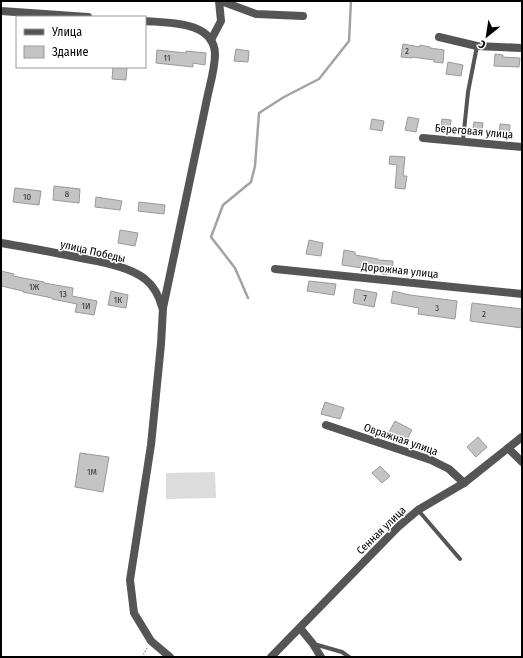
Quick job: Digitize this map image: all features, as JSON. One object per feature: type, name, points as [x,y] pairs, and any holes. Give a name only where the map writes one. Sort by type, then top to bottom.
[{"type":"street","points":[[212,40],[221,21],[220,1],[256,14],[304,16]]},
{"type":"street","points":[[1,11],[74,16]]},
{"type":"street","points":[[146,21],[188,25],[202,31],[212,40],[215,59],[163,308],[151,445],[130,580],[134,613],[151,641],[170,657]]},
{"type":"street","points":[[439,37],[477,46],[522,48]]},
{"type":"street","name":"Береговая улица","points":[[423,138],[463,140],[522,147]]},
{"type":"street","name":"улица Победы","points":[[1,243],[103,263],[135,273],[154,287],[163,308]]},
{"type":"street","name":"Дорожная улица","points":[[275,269],[522,294]]},
{"type":"street","name":"Овражная улица","points":[[326,425],[431,460],[449,469],[464,483]]},
{"type":"street","name":"Сенная улица","points":[[271,657],[398,527],[418,510],[464,483],[522,437]]},
{"type":"street","points":[[508,448],[521,461]]},
{"type":"street","points":[[300,628],[321,657]]},
{"type":"lane","points":[[463,140],[468,92],[477,46]]},
{"type":"lane","points":[[418,510],[460,559]]},
{"type":"lane","points":[[313,644],[342,652],[348,657]]},
{"type":"shaded area","points":[[215,472],[216,498],[166,499],[166,473]]},
{"type":"building","points":[[403,44],[420,47],[420,45],[444,50],[443,63],[434,62],[434,60],[401,57]]},
{"type":"building","points":[[236,49],[249,51],[248,62],[234,61]]},
{"type":"building","points":[[157,50],[186,53],[186,51],[206,53],[205,65],[193,63],[193,67],[156,63]]},
{"type":"building","points":[[495,54],[503,55],[502,57],[520,58],[519,67],[494,66]]},
{"type":"building","points":[[448,62],[463,65],[461,76],[446,74]]},
{"type":"building","points":[[113,68],[127,68],[126,80],[112,79]]},
{"type":"building","points":[[408,117],[419,119],[416,132],[405,130]]},
{"type":"building","points":[[372,119],[384,121],[382,131],[370,129]]},
{"type":"building","points":[[442,119],[451,120],[449,132],[440,131]]},
{"type":"building","points":[[474,122],[483,123],[481,136],[472,135]]},
{"type":"building","points":[[500,124],[510,125],[509,138],[499,137]]},
{"type":"building","points":[[390,156],[405,157],[403,176],[407,176],[405,189],[395,188],[397,165],[389,164]]},
{"type":"building","points":[[54,186],[80,189],[79,203],[53,200]]},
{"type":"building","points":[[15,188],[41,191],[39,205],[13,202]]},
{"type":"building","points":[[96,197],[122,201],[120,210],[95,207]]},
{"type":"building","points":[[139,202],[165,205],[164,214],[138,211]]},
{"type":"building","points":[[120,230],[138,233],[135,246],[118,243]]},
{"type":"building","points":[[309,240],[323,243],[321,256],[306,254]]},
{"type":"building","points":[[344,250],[355,252],[355,255],[378,260],[393,261],[392,274],[382,274],[382,271],[342,265]]},
{"type":"building","points":[[1,271],[14,274],[13,276],[73,288],[72,296],[97,301],[94,315],[75,312],[77,304],[1,286]]},
{"type":"building","points":[[309,281],[336,284],[334,295],[307,291]]},
{"type":"building","points":[[355,289],[377,293],[374,307],[353,303]]},
{"type":"building","points":[[111,291],[128,295],[126,308],[108,305]]},
{"type":"building","points":[[393,291],[410,295],[457,301],[455,319],[418,314],[419,308],[391,303]]},
{"type":"building","points":[[472,303],[522,309],[522,328],[470,321]]},
{"type":"building","points":[[325,402],[344,408],[340,419],[321,414]]},
{"type":"building","points":[[395,421],[412,430],[405,443],[388,434]]},
{"type":"building","points":[[478,437],[487,447],[476,457],[467,447]]},
{"type":"building","points":[[80,453],[109,457],[103,492],[75,487]]},
{"type":"building","points":[[380,466],[390,476],[382,483],[372,473]]},
{"type":"waterway","points":[[248,298],[235,268],[211,237],[223,205],[251,182],[255,166],[259,113],[284,97],[319,79],[349,41],[351,1]]}]
